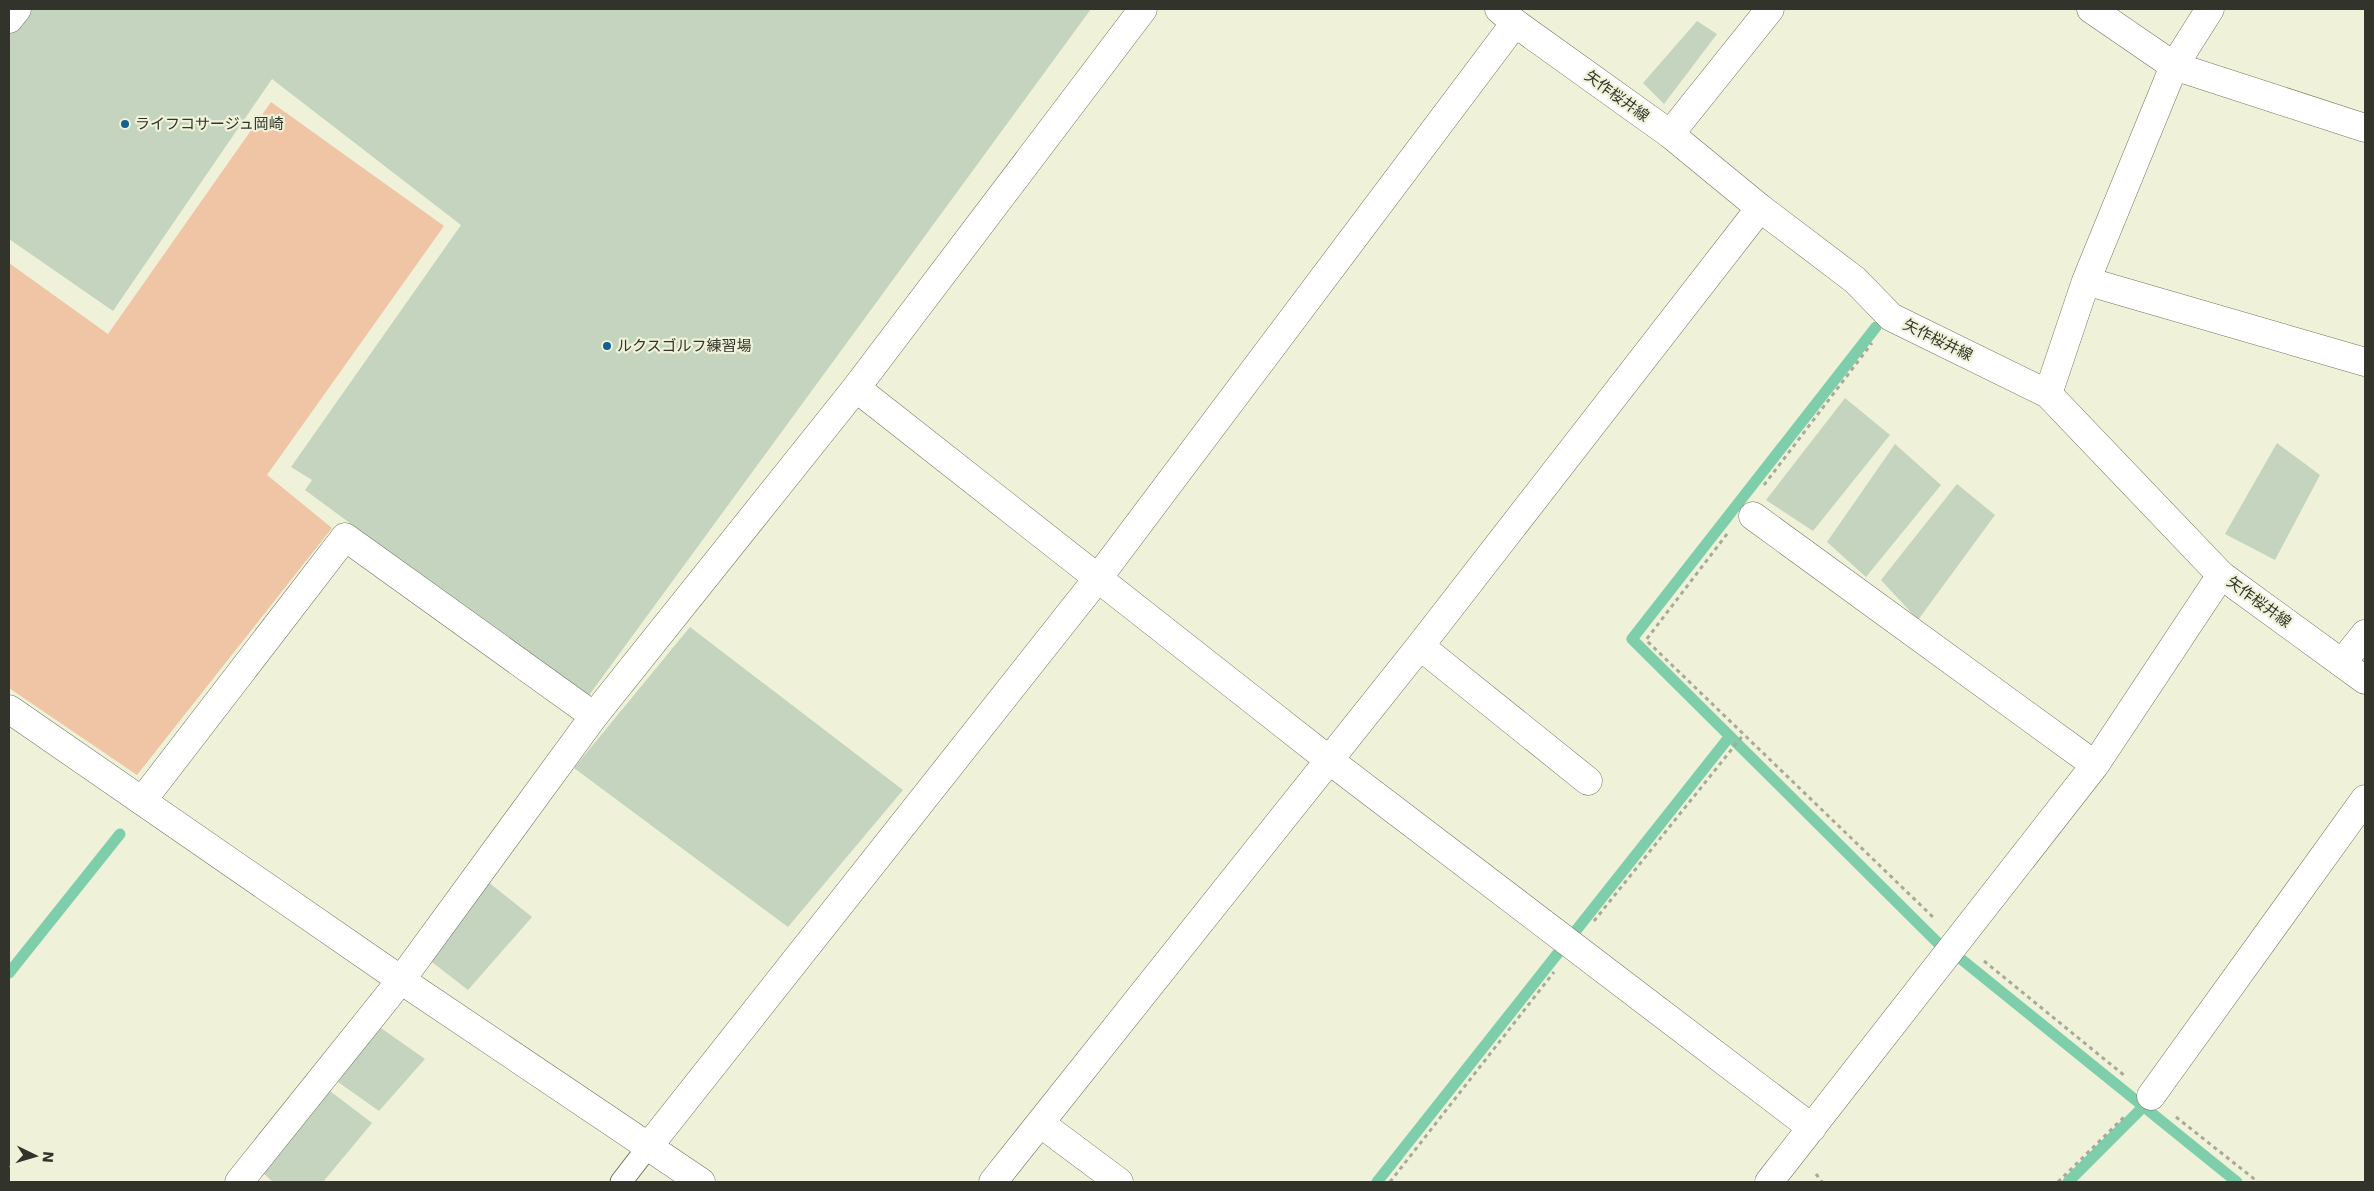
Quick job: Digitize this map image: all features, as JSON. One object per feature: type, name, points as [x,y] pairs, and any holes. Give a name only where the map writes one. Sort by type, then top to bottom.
[{"type":"street","points":[[9,19],[17,9]]},
{"type":"street","points":[[239,1182],[401,980],[594,716],[856,388],[1143,9]]},
{"type":"street","points":[[1670,134],[1770,9]]},
{"type":"street","points":[[2091,9],[2174,66],[2365,128]]},
{"type":"street","points":[[2048,394],[2086,281],[2174,66],[2210,9]]},
{"type":"street","points":[[648,1147],[1098,578],[1507,16]]},
{"type":"street","name":"矢作桜井線","points":[[1507,16],[1670,134],[1760,208],[1855,280],[1891,317],[2048,394],[2221,574],[2365,680]]},
{"type":"street","points":[[993,1182],[1420,646],[1760,208]]},
{"type":"street","points":[[2086,281],[2365,362]]},
{"type":"street","points":[[856,388],[1329,760],[1812,1128]]},
{"type":"street","points":[[1756,503],[2095,766]]},
{"type":"street","points":[[142,800],[345,537],[594,716]]},
{"type":"street","points":[[1769,1182],[2095,766],[2221,574]]},
{"type":"street","points":[[2342,663],[2365,634]]},
{"type":"street","points":[[1420,646],[1588,781]]},
{"type":"street","points":[[9,709],[401,980],[701,1182]]},
{"type":"street","points":[[2149,1095],[2365,799]]},
{"type":"street","points":[[1040,1123],[1119,1182]]},
{"type":"lane","points":[[621,1182],[648,1147]]},
{"type":"path","points":[[1756,503],[1891,317]]},
{"type":"path","points":[[1730,530],[1646,640],[1958,941],[2258,1182]]},
{"type":"path","points":[[1390,1182],[1574,946],[1744,734]]},
{"type":"path","points":[[2058,1182],[2149,1095]]},
{"type":"shaded area","points":[[271,102],[444,226],[267,475],[332,528],[137,775],[9,688],[9,263],[108,334]]},
{"type":"building","name":"ルクスゴルフ練習場","points":[[30,9],[1091,9],[587,698],[305,490],[312,480],[291,467],[461,225],[272,79],[113,311],[9,239],[9,33]]},
{"type":"building","points":[[1697,21],[1717,34],[1664,104],[1643,83]]},
{"type":"building","points":[[1845,398],[1890,435],[1813,531],[1766,500]]},
{"type":"building","points":[[2277,443],[2320,475],[2275,560],[2225,534]]},
{"type":"building","points":[[1895,444],[1941,485],[1866,577],[1827,542]]},
{"type":"building","points":[[1957,484],[1995,515],[1918,620],[1881,580]]},
{"type":"building","points":[[690,627],[903,790],[788,927],[574,768]]},
{"type":"building","points":[[487,881],[532,917],[468,990],[428,959]]},
{"type":"building","points":[[378,1026],[425,1059],[379,1111],[338,1082]]},
{"type":"building","points":[[330,1091],[372,1123],[323,1182],[273,1182],[263,1173]]},
{"type":"waterway","points":[[1876,327],[1632,639],[1941,946]]},
{"type":"waterway","points":[[1574,933],[1730,736]]},
{"type":"waterway","points":[[9,973],[120,834]]},
{"type":"waterway","points":[[1377,1182],[1562,948]]},
{"type":"waterway","points":[[1961,959],[2237,1182]]},
{"type":"waterway","points":[[2068,1182],[2144,1106]]},
{"type":"place","name":"ライフコサージュ岡崎","points":[[125,124]]},
{"type":"place","name":"ルクスゴルフ練習場","points":[[607,346]]}]
